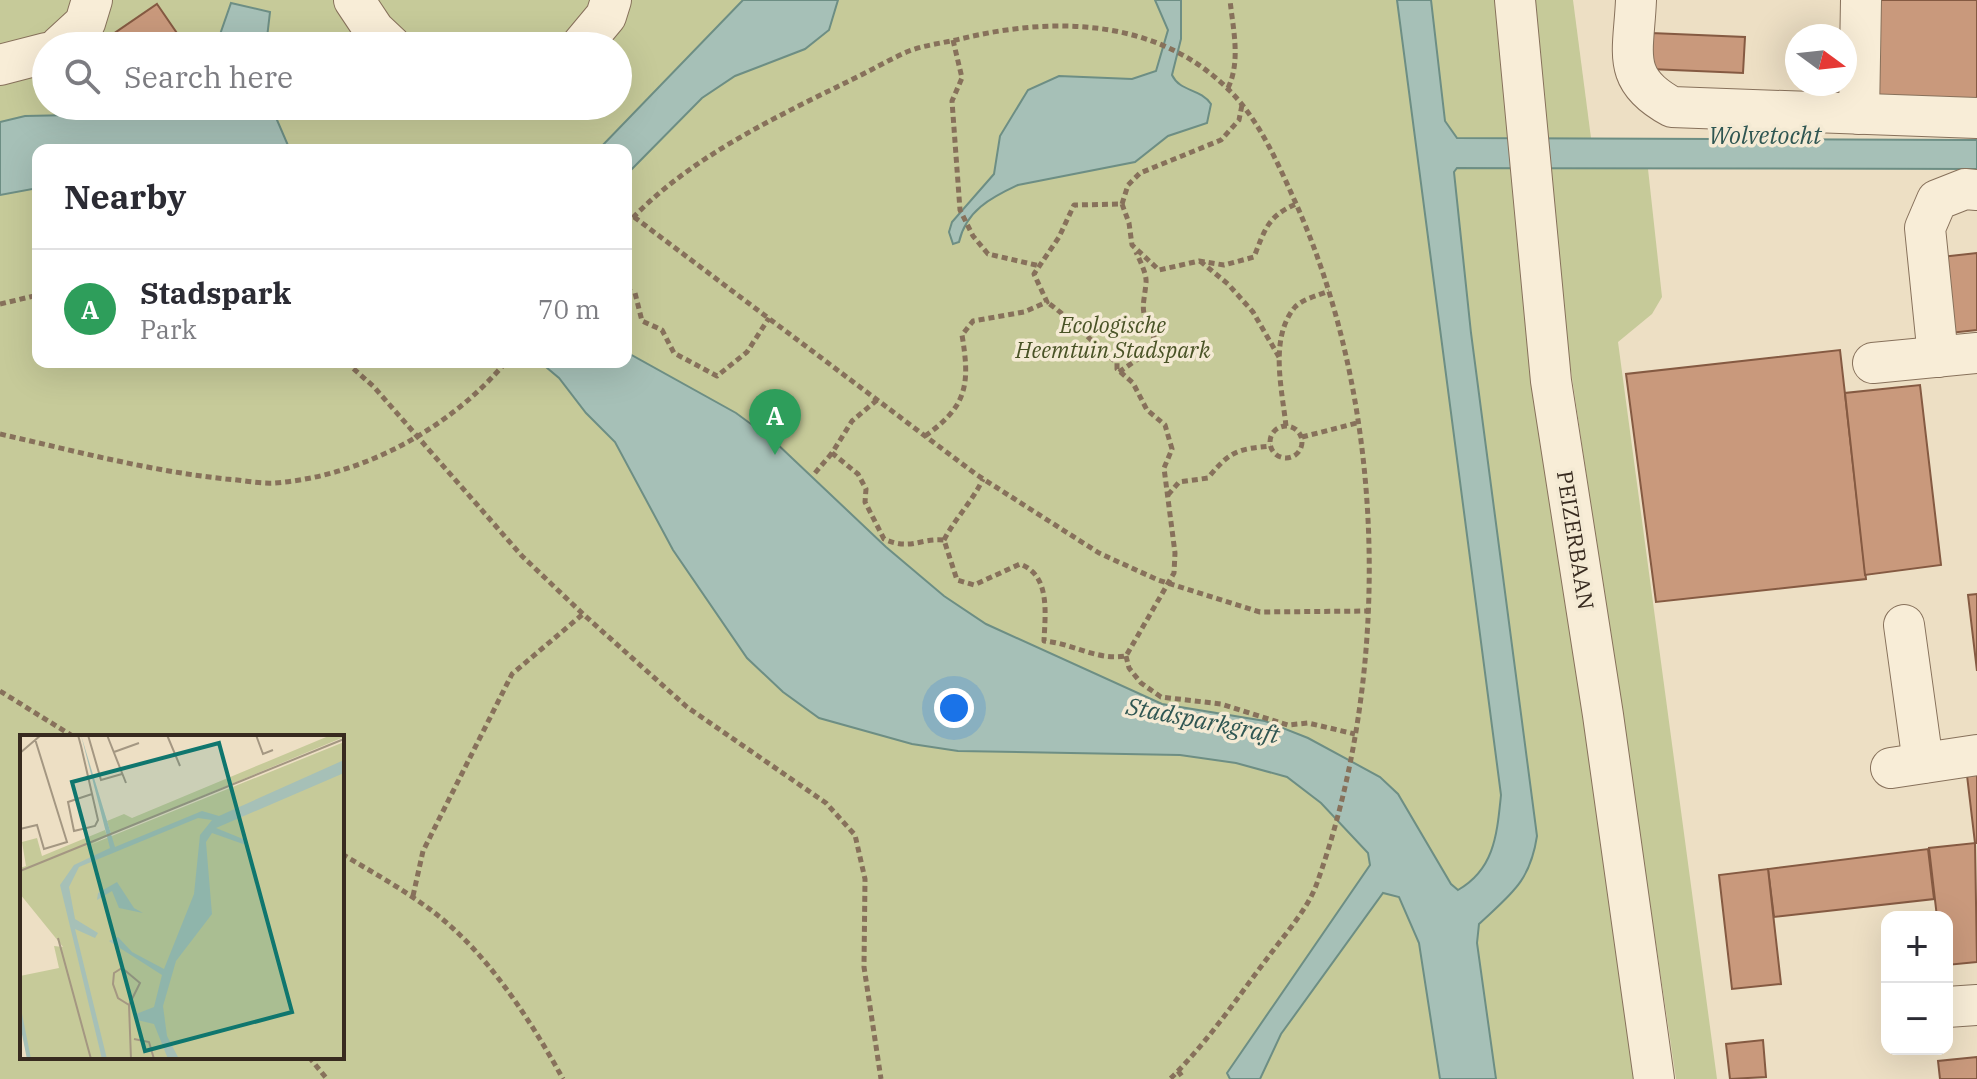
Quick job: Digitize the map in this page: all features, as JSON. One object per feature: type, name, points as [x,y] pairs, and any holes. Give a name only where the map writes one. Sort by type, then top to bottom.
[{"type":"lane","points":[[75,32],[85,23],[92,0]]},
{"type":"lane","points":[[354,0],[376,32]]},
{"type":"lane","points":[[593,32],[606,16],[611,0]]},
{"type":"lane","name":"PEIZERBAAN","points":[[1515,0],[1551,381],[1603,715],[1654,1079]]},
{"type":"lane","points":[[1636,0],[1634,71],[1646,93],[1672,107],[1977,118]]},
{"type":"lane","points":[[1859,114],[1861,0]]},
{"type":"lane","points":[[0,65],[32,57]]},
{"type":"lane","points":[[1873,363],[1966,363],[1925,228],[1937,200],[1965,189],[1977,190]]},
{"type":"lane","points":[[1904,625],[1907,766],[1977,755]]},
{"type":"lane","points":[[1953,1007],[1977,1005]]},
{"type":"path","points":[[1228,88],[1236,47],[1230,0]]},
{"type":"path","points":[[1170,1079],[1210,1035],[1316,887],[1365,690],[1369,611],[1365,471],[1357,423],[1329,291],[1277,162],[1243,105],[1228,88],[1179,52],[1120,29],[1061,25],[1005,28],[910,51],[813,98],[691,167],[634,217],[983,479],[1099,553],[1167,583],[1260,612],[1369,611]]},
{"type":"path","points":[[953,40],[962,78],[952,101],[960,210],[988,254],[1040,266]]},
{"type":"path","points":[[1119,372],[1151,350],[1155,331],[1144,320],[1142,300],[1147,280],[1122,204],[1128,185],[1140,173],[1221,140],[1239,120],[1243,105]]},
{"type":"path","points":[[1122,204],[1074,205],[1059,237],[1034,274],[1047,302],[1078,325],[1094,344],[1117,363],[1119,372],[1133,383],[1147,410],[1165,425],[1172,449],[1164,468],[1175,553],[1174,573],[1126,656],[1129,668],[1141,683],[1161,697],[1221,704],[1288,725],[1308,723],[1355,734]]},
{"type":"path","points":[[1136,251],[1159,270],[1199,261],[1224,265],[1254,257],[1264,231],[1277,212],[1296,204]]},
{"type":"path","points":[[1199,261],[1228,284],[1253,312],[1280,358]]},
{"type":"path","points":[[1286,426],[1280,358],[1284,325],[1296,305],[1329,291]]},
{"type":"path","points":[[632,292],[635,293],[642,321],[662,330],[674,353],[717,376],[747,352],[769,318]]},
{"type":"path","points":[[0,304],[32,296]]},
{"type":"path","points":[[925,436],[940,425],[961,397],[968,375],[962,335],[973,321],[1024,312],[1047,302]]},
{"type":"path","points":[[352,368],[522,556],[583,614],[687,707],[826,803],[855,835],[865,879],[864,967],[881,1079]]},
{"type":"path","points":[[0,434],[178,474],[272,483],[320,476],[418,438],[501,368]]},
{"type":"path","points":[[815,473],[852,421],[877,400]]},
{"type":"path","points":[[1302,437],[1357,423]]},
{"type":"path","points":[[1286,426],[1296,429],[1302,437],[1302,448],[1289,458],[1279,456],[1271,446],[1273,433],[1286,426]]},
{"type":"path","points":[[1167,496],[1179,482],[1208,478],[1223,459],[1239,449],[1271,446]]},
{"type":"path","points":[[832,453],[858,474],[866,489],[865,502],[884,539],[909,546],[933,539],[944,540]]},
{"type":"path","points":[[983,479],[971,503],[958,514],[944,540],[957,580],[974,585],[1020,564],[1032,569],[1041,583],[1046,604],[1044,641],[1066,643],[1080,652],[1114,658],[1126,656]]},
{"type":"path","points":[[413,896],[423,851],[512,674],[583,614]]},
{"type":"path","points":[[0,691],[71,735]]},
{"type":"path","points":[[344,855],[413,896],[460,935],[507,993],[563,1079]]},
{"type":"path","points":[[311,1059],[327,1079]]},
{"type":"path","points":[[1178,1071],[1184,1079]]},
{"type":"green space","name":"Ecologische Heemtuin Stadspark","points":[[0,0],[1519,0],[1634,1079],[0,1079]]},
{"type":"green space","points":[[1527,0],[1573,0],[1591,138],[1544,138]]},
{"type":"green space","points":[[1547,169],[1648,169],[1662,297],[1652,314],[1618,342],[1717,1079],[1676,1079],[1567,344]]},
{"type":"water","points":[[743,0],[838,0],[829,30],[805,49],[735,76],[702,98],[632,169],[632,144],[604,144],[627,120],[632,120],[632,115]]},
{"type":"water","points":[[1155,0],[1181,0],[1181,39],[1172,75],[1180,84],[1211,104],[1207,123],[1168,136],[1135,162],[1018,185],[998,195],[973,214],[959,242],[953,244],[949,232],[952,222],[994,174],[1000,136],[1028,90],[1059,76],[1132,79],[1156,71],[1168,30]]},
{"type":"water","name":"Stadsparkgraft","points":[[1397,0],[1431,0],[1445,121],[1457,138],[1977,140],[1977,169],[1457,168],[1454,172],[1471,333],[1537,836],[1524,876],[1510,895],[1479,924],[1477,943],[1496,1079],[1440,1079],[1419,943],[1399,897],[1383,893],[1281,1034],[1260,1079],[1230,1079],[1227,1073],[1370,865],[1368,853],[1321,803],[1287,777],[1236,763],[1180,755],[958,751],[912,744],[819,718],[783,692],[747,658],[673,550],[615,442],[547,368],[632,368],[632,355],[736,413],[774,441],[886,547],[944,596],[986,624],[1162,704],[1265,721],[1308,738],[1380,777],[1398,794],[1451,884],[1458,890],[1480,872],[1487,861],[1495,836],[1501,795]]},
{"type":"water","points":[[231,3],[270,12],[268,32],[221,32]]},
{"type":"water","points":[[32,116],[32,120],[277,120],[287,144],[32,144],[32,189],[0,195],[0,122]]},
{"type":"building","points":[[1880,0],[1977,0],[1977,101],[1878,99]]},
{"type":"building","points":[[157,4],[176,32],[116,32]]},
{"type":"building","points":[[1651,33],[1745,37],[1743,73],[1650,69]]},
{"type":"building","points":[[1977,253],[1977,330],[1950,333],[1941,257]]},
{"type":"building","points":[[1840,350],[1866,579],[1656,602],[1626,374]]},
{"type":"building","points":[[1920,385],[1941,565],[1865,575],[1845,393]]},
{"type":"building","points":[[1977,594],[1977,671],[1968,595]]},
{"type":"building","points":[[1977,766],[1977,843],[1975,843],[1966,767]]},
{"type":"building","points":[[1975,843],[1977,962],[1953,964],[1953,911],[1936,911],[1929,848]]},
{"type":"building","points":[[1928,849],[1934,899],[1774,917],[1768,869]]},
{"type":"building","points":[[1768,869],[1781,984],[1732,989],[1719,875]]},
{"type":"building","points":[[1763,1040],[1766,1077],[1730,1079],[1726,1044]]},
{"type":"building","points":[[1977,1057],[1977,1079],[1940,1079],[1938,1061]]},
{"type":"place","name":"Stadspark","points":[[775,455]]},
{"type":"water label","name":"Wolvetocht","points":[[1765,135]]}]
